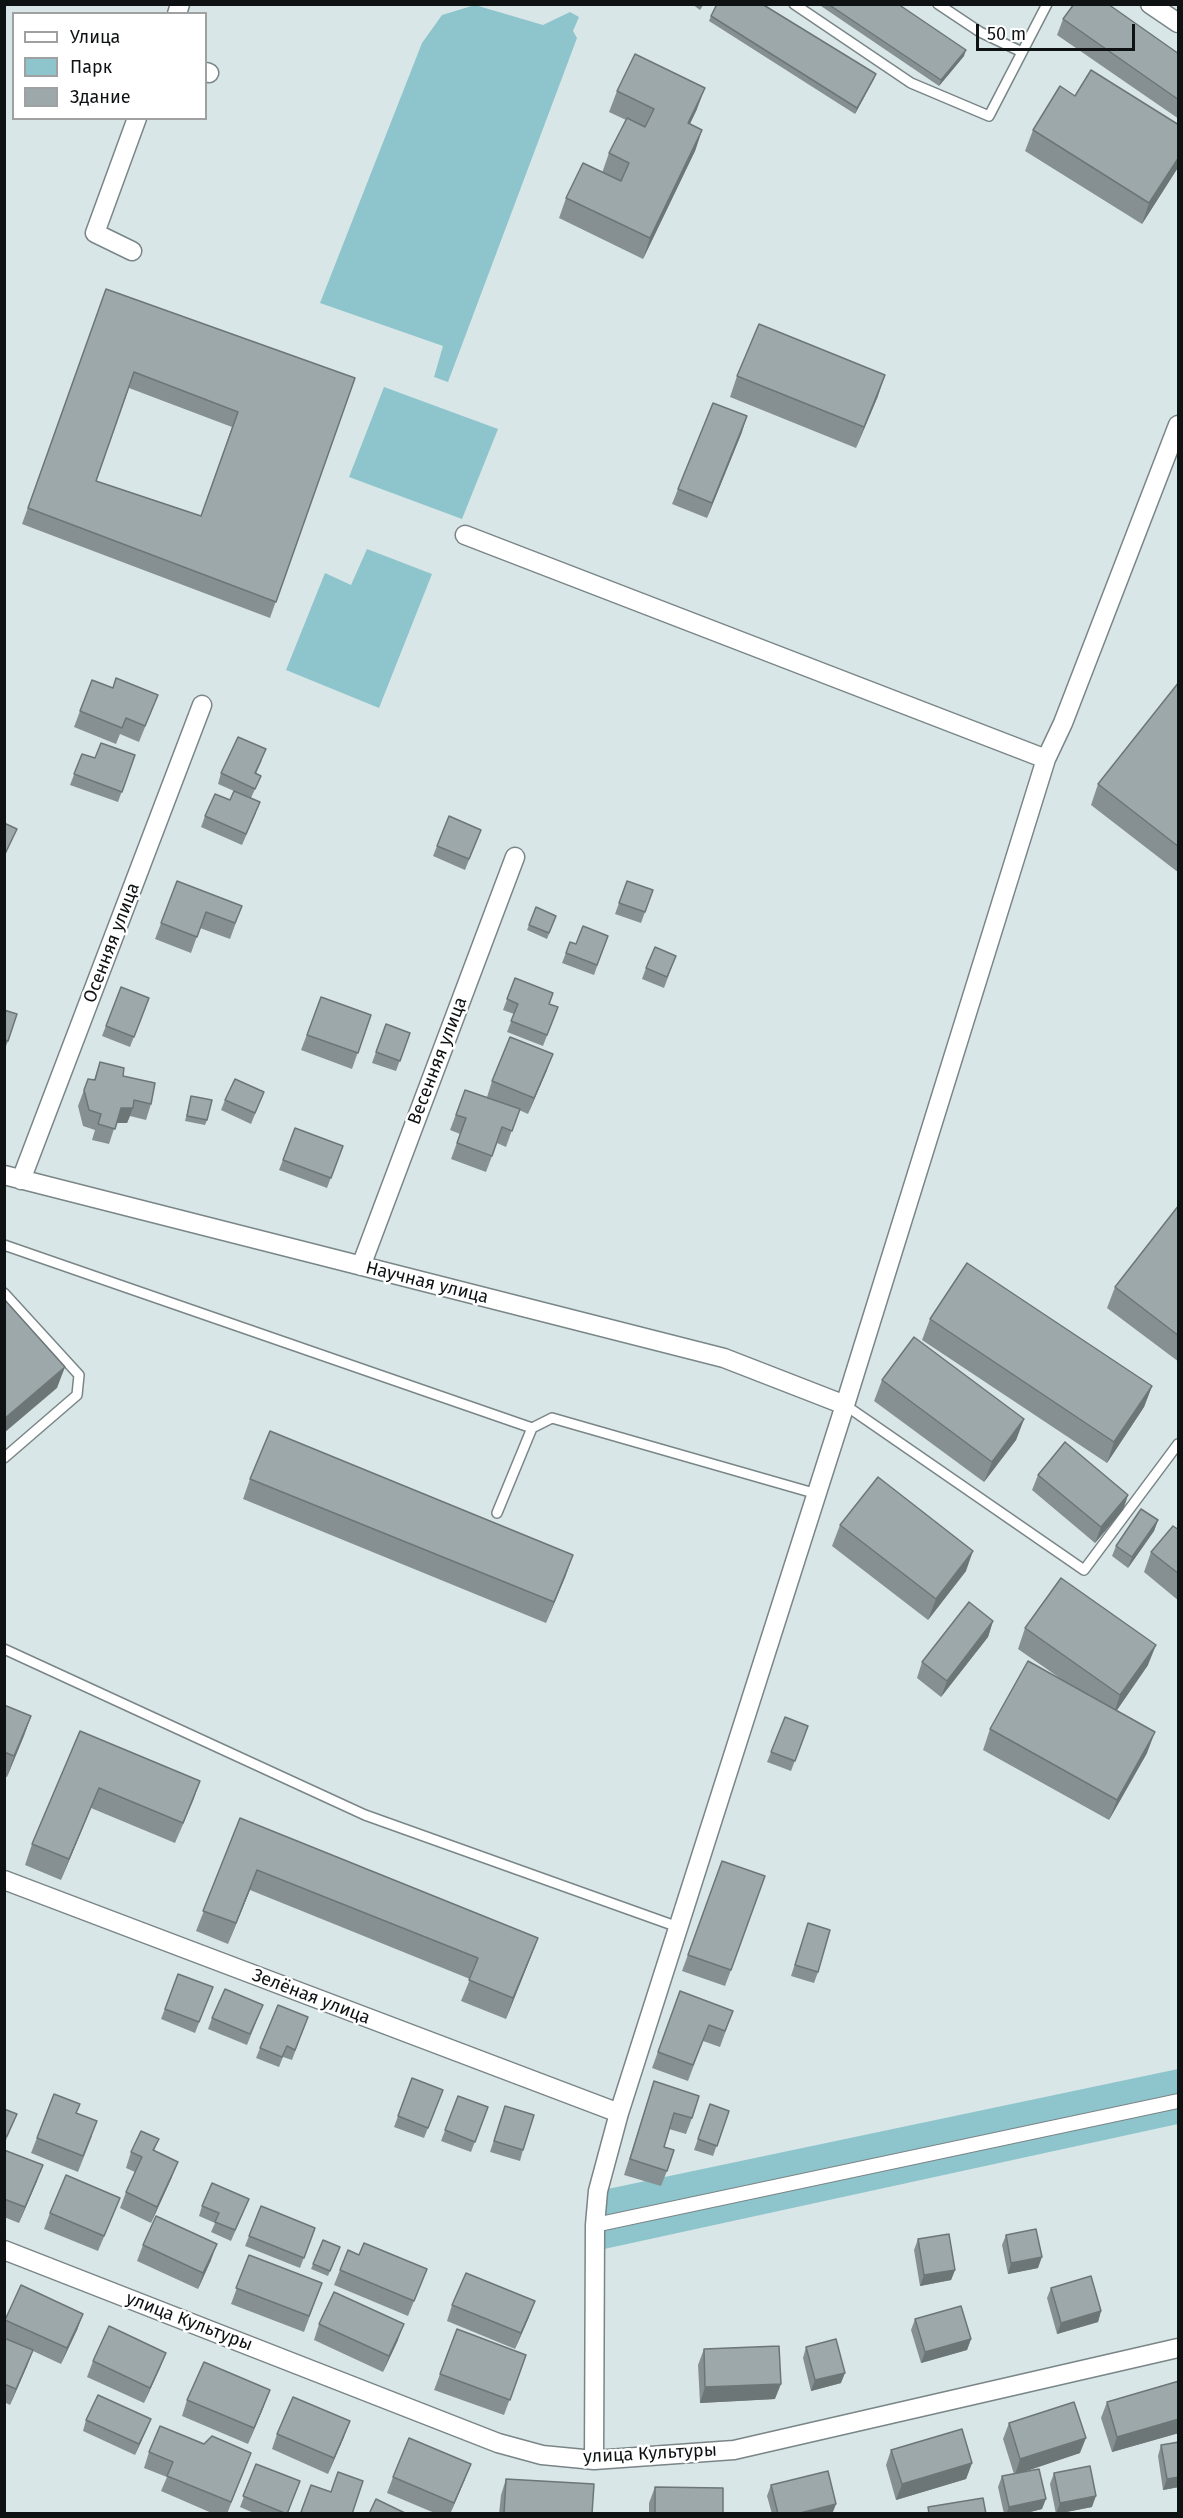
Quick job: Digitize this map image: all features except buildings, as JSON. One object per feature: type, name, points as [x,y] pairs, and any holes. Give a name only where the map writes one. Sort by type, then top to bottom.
[{"type":"street","points":[[1150,4],[1179,23]]},
{"type":"street","points":[[132,250],[94,233],[136,120]]},
{"type":"street","points":[[594,2460],[595,2225],[598,2191],[619,2113],[817,1494],[1046,759],[1064,723],[1179,425]]},
{"type":"street","points":[[465,535],[1046,759]]},
{"type":"street","name":"Осенняя улица","points":[[13,1177],[202,705]]},
{"type":"street","name":"Весенняя улица","points":[[361,1266],[515,857]]},
{"type":"street","name":"Научная улица","points":[[13,1177],[724,1358],[845,1405]]},
{"type":"street","name":"Зелёная улица","points":[[4,1880],[619,2113]]},
{"type":"street","points":[[595,2225],[1179,2101]]},
{"type":"street","name":"улица Культуры","points":[[4,2250],[498,2443],[542,2455],[594,2460],[734,2450],[1179,2348]]},
{"type":"lane","points":[[794,4],[911,83],[989,116],[1047,4]]},
{"type":"lane","points":[[938,4],[980,32],[1022,52]]},
{"type":"lane","points":[[4,1245],[532,1428]]},
{"type":"lane","points":[[4,1293],[79,1375],[77,1395],[4,1458]]},
{"type":"lane","points":[[845,1405],[1084,1570],[1179,1444]]},
{"type":"lane","points":[[498,1513],[532,1428],[552,1418],[817,1494]]},
{"type":"lane","points":[[4,1649],[365,1815],[678,1927]]},
{"type":"green space","points":[[475,5],[543,25],[570,12],[579,17],[573,31],[577,38],[448,382],[434,377],[443,346],[320,303],[422,43],[442,15]]},
{"type":"green space","points":[[384,387],[498,429],[462,519],[349,477]]},
{"type":"green space","points":[[367,549],[432,574],[379,708],[286,670],[325,573],[351,585]]},
{"type":"green space","points":[[1178,2069],[1178,2124],[595,2251],[598,2191]]}]
